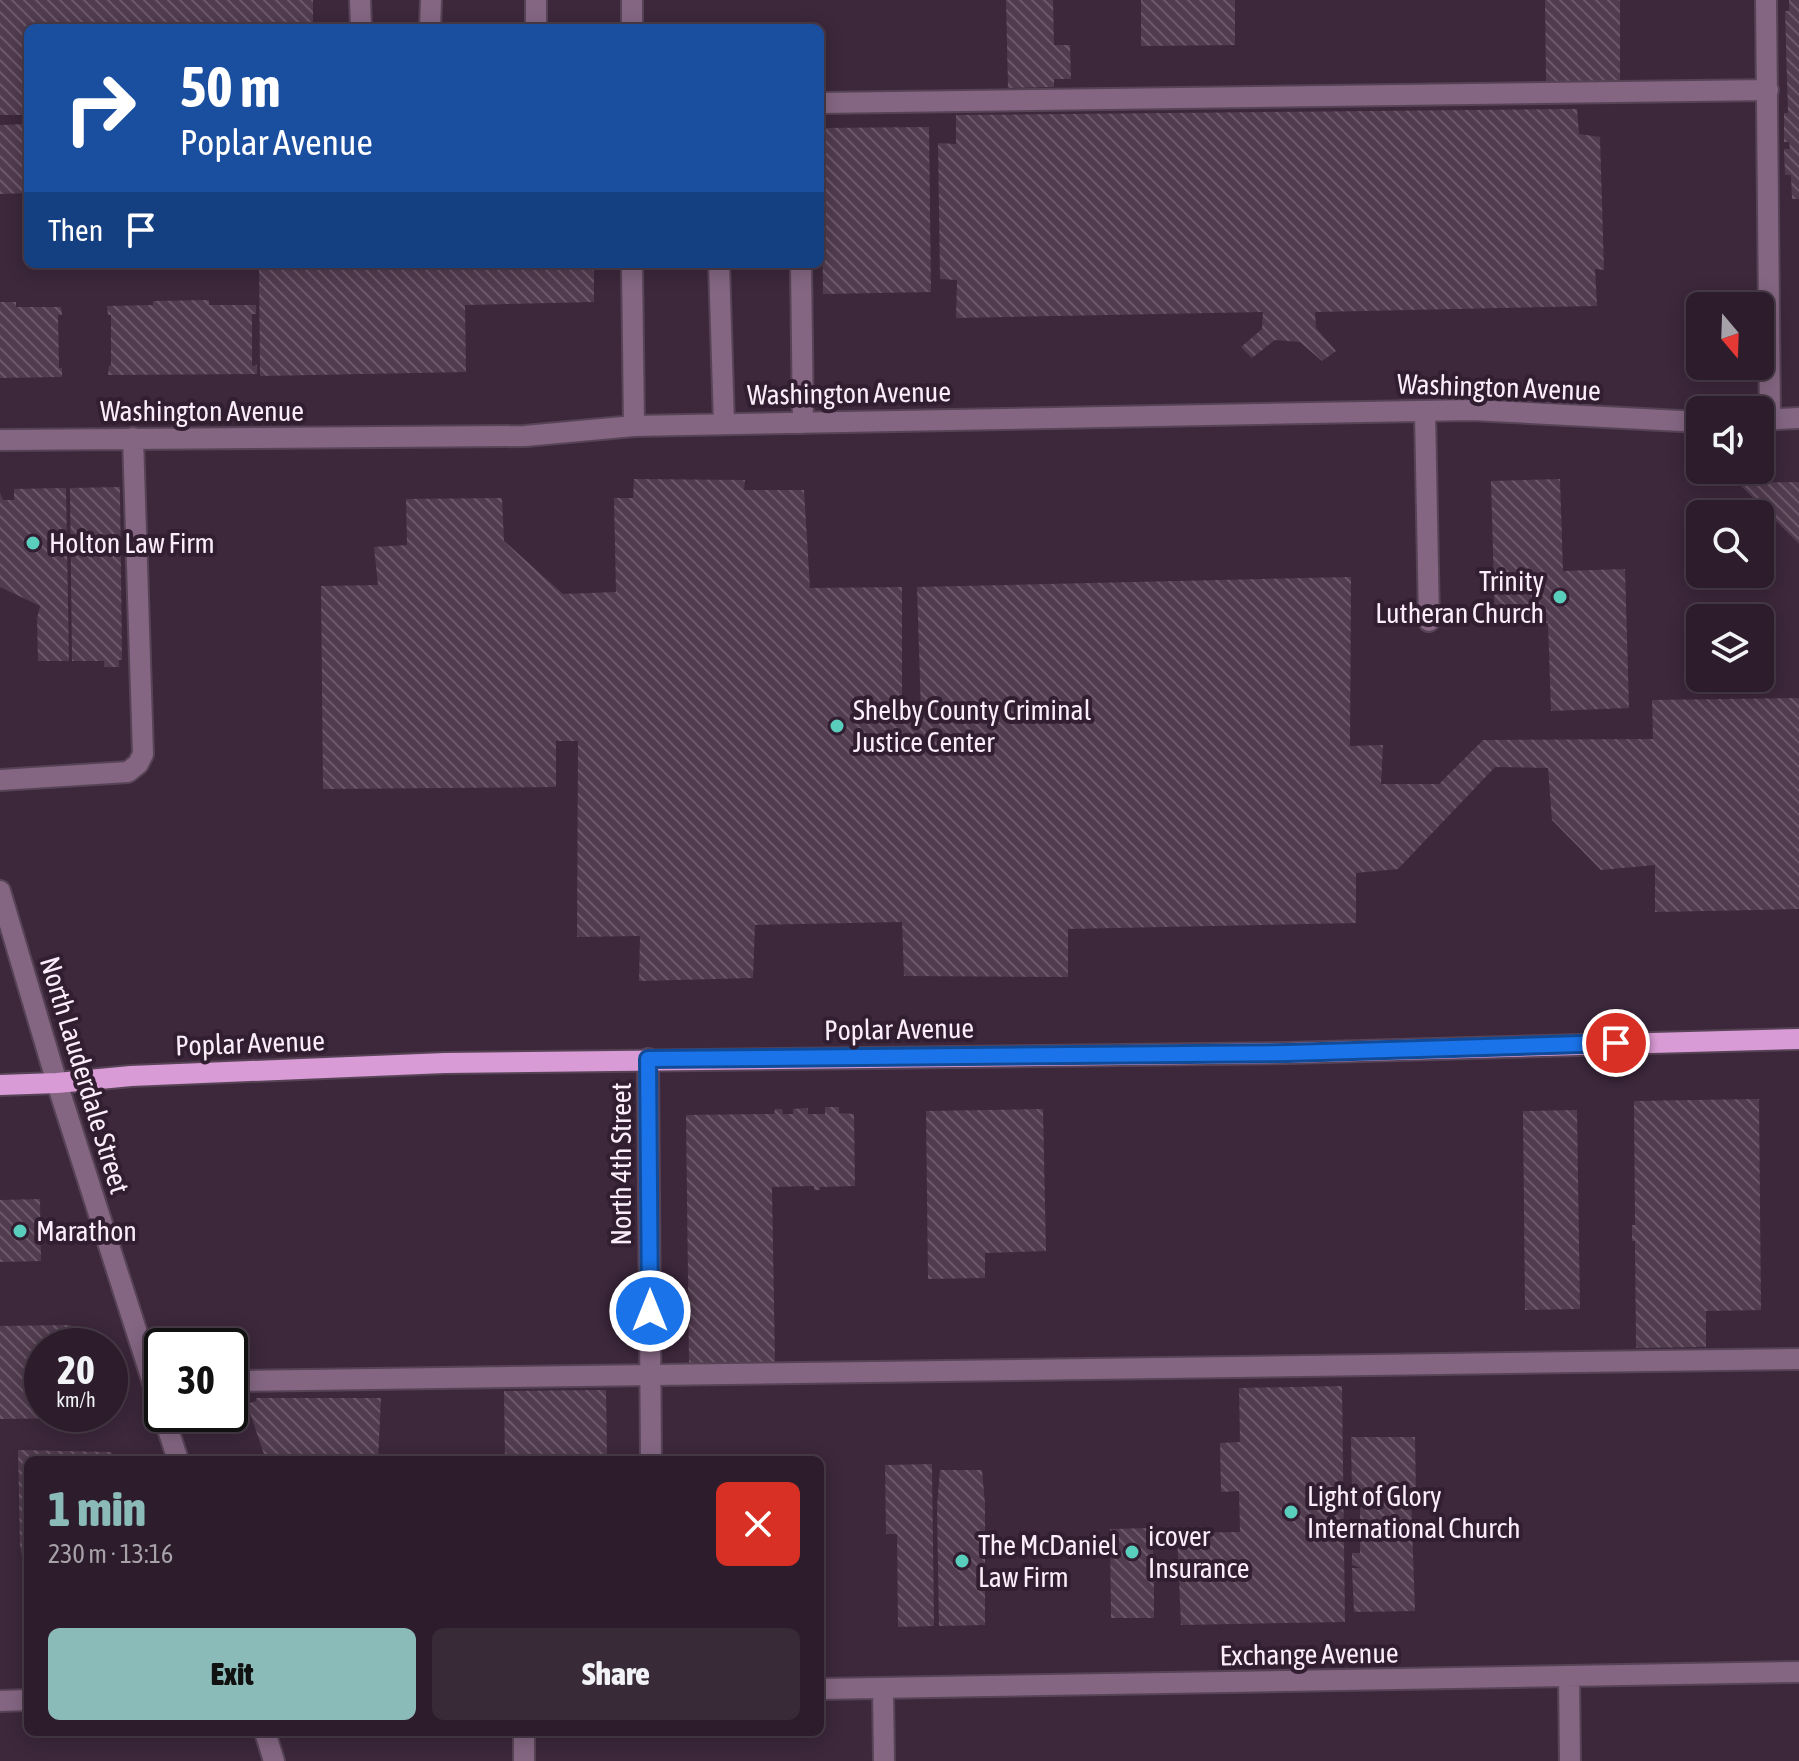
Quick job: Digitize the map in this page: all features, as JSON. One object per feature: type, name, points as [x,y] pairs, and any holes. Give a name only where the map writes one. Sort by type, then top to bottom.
[{"type":"main road","name":"Poplar Avenue","points":[[0,1085],[445,1063],[1288,1053],[1799,1039]]},
{"type":"street","points":[[360,0],[361,24]]},
{"type":"street","points":[[430,24],[431,0]]},
{"type":"street","points":[[536,0],[536,24]]},
{"type":"street","points":[[632,0],[632,24]]},
{"type":"street","points":[[1765,396],[1766,0]]},
{"type":"street","points":[[824,103],[1768,90]]},
{"type":"street","points":[[632,268],[634,426]]},
{"type":"street","points":[[719,268],[724,424]]},
{"type":"street","points":[[801,268],[803,423]]},
{"type":"street","name":"Washington Avenue","points":[[0,440],[525,436],[634,426],[1472,410],[1686,421]]},
{"type":"street","points":[[1425,411],[1429,621]]},
{"type":"street","points":[[1774,419],[1799,418]]},
{"type":"street","points":[[0,780],[128,772],[138,764],[143,754],[133,438]]},
{"type":"street","name":"North Lauderdale Street","points":[[0,891],[3,913],[144,1352]]},
{"type":"street","name":"North 4th Street","points":[[648,1059],[651,1456]]},
{"type":"street","points":[[248,1381],[1799,1359]]},
{"type":"street","name":"North Lauderdale Street","points":[[169,1432],[177,1456]]},
{"type":"street","name":"Exchange Avenue","points":[[824,1689],[1799,1672]]},
{"type":"street","points":[[1569,1677],[1570,1761]]},
{"type":"street","points":[[883,1690],[884,1761]]},
{"type":"street","points":[[0,1701],[24,1700]]},
{"type":"street","points":[[266,1736],[274,1761]]},
{"type":"street","points":[[524,1736],[524,1761]]},
{"type":"building","points":[[0,0],[313,0],[313,24],[24,24],[24,115],[0,115]]},
{"type":"building","points":[[1006,0],[1053,0],[1054,45],[1070,45],[1071,79],[1054,79],[1054,87],[1008,88]]},
{"type":"building","points":[[1141,0],[1235,0],[1235,45],[1141,46]]},
{"type":"building","points":[[1545,0],[1620,0],[1620,83],[1546,84]]},
{"type":"building","points":[[1789,0],[1799,0],[1799,199],[1792,199],[1791,175],[1785,175],[1784,149],[1790,149],[1789,142],[1784,142],[1784,113],[1788,113],[1785,11],[1789,11]]},
{"type":"building","points":[[1577,109],[1579,134],[1600,137],[1604,270],[1595,269],[1597,306],[1315,312],[1316,328],[1336,351],[1322,361],[1300,342],[1275,340],[1252,358],[1241,347],[1262,329],[1263,312],[956,318],[957,280],[940,279],[938,143],[956,144],[956,115]]},
{"type":"building","points":[[24,124],[24,193],[0,194],[0,125]]},
{"type":"building","points":[[929,127],[931,292],[823,294],[824,128]]},
{"type":"building","points":[[259,268],[594,268],[594,302],[465,305],[466,372],[260,376]]},
{"type":"building","points":[[209,300],[209,305],[256,305],[256,314],[252,314],[252,366],[257,365],[257,374],[108,375],[111,365],[111,315],[108,315],[107,306]]},
{"type":"building","points":[[0,302],[16,302],[16,307],[61,307],[62,315],[58,315],[59,368],[62,368],[62,377],[0,378]]},
{"type":"building","name":"Shelby County Criminal Justice Center","points":[[634,479],[745,480],[744,490],[804,490],[810,588],[902,587],[902,713],[921,712],[917,587],[1351,577],[1350,746],[1383,745],[1381,784],[1439,784],[1483,740],[1653,739],[1652,700],[1799,698],[1799,909],[1655,912],[1655,865],[1601,870],[1552,820],[1548,768],[1495,767],[1398,869],[1356,873],[1356,923],[1068,929],[1068,977],[904,976],[902,922],[755,925],[753,978],[639,981],[640,936],[577,937],[578,741],[556,741],[556,787],[323,789],[321,586],[378,585],[374,547],[407,545],[406,499],[502,498],[504,541],[563,594],[616,592],[614,498],[633,498]]},
{"type":"building","name":"Trinity Lutheran Church","points":[[1560,479],[1563,571],[1625,569],[1629,708],[1551,711],[1548,623],[1495,625],[1491,481]]},
{"type":"building","points":[[1799,482],[1799,544],[1774,519],[1774,500],[1755,500],[1739,484]]},
{"type":"building","points":[[120,487],[122,660],[119,660],[119,667],[104,667],[104,661],[72,661],[70,488]]},
{"type":"building","name":"Holton Law Firm","points":[[66,488],[69,661],[38,661],[37,618],[40,606],[0,587],[0,493],[3,500],[14,500],[14,489]]},
{"type":"building","points":[[1759,1099],[1761,1310],[1706,1311],[1706,1347],[1636,1348],[1635,1241],[1632,1241],[1632,1225],[1635,1225],[1634,1101]]},
{"type":"building","points":[[825,1107],[839,1107],[839,1113],[854,1114],[855,1186],[820,1187],[820,1190],[814,1190],[814,1186],[772,1187],[775,1363],[689,1364],[686,1115],[774,1114],[775,1109],[782,1109],[783,1114],[793,1114],[793,1109],[808,1108],[808,1114],[825,1114]]},
{"type":"building","points":[[1043,1109],[1046,1251],[985,1253],[985,1278],[928,1279],[926,1111]]},
{"type":"building","points":[[1577,1110],[1580,1309],[1525,1310],[1523,1111]]},
{"type":"building","name":"Marathon","points":[[40,1199],[41,1261],[0,1262],[0,1200]]},
{"type":"building","points":[[71,1325],[71,1328],[24,1328],[24,1419],[0,1419],[0,1326]]},
{"type":"building","name":"Light of Glory International Church","points":[[1342,1386],[1345,1622],[1181,1625],[1177,1533],[1240,1532],[1239,1491],[1221,1492],[1220,1443],[1240,1442],[1239,1388]]},
{"type":"building","points":[[606,1390],[607,1456],[505,1456],[504,1391]]},
{"type":"building","points":[[256,1398],[381,1398],[378,1456],[265,1456],[248,1404],[256,1401]]},
{"type":"building","points":[[1351,1437],[1415,1437],[1416,1497],[1411,1497],[1415,1611],[1354,1612],[1352,1568],[1361,1568],[1352,1565],[1352,1553],[1360,1553],[1360,1498],[1352,1497]]},
{"type":"building","points":[[18,1450],[111,1452],[112,1456],[24,1456],[24,1568],[20,1545]]},
{"type":"building","points":[[932,1464],[934,1626],[898,1627],[897,1534],[886,1534],[885,1465]]},
{"type":"building","name":"The McDaniel Law Firm","points":[[940,1470],[982,1470],[985,1625],[939,1626],[937,1506]]},
{"type":"building","name":"icover Insurance","points":[[1153,1528],[1153,1576],[1157,1576],[1157,1582],[1154,1582],[1154,1618],[1111,1618],[1110,1529]]},
{"type":"place","name":"Holton Law Firm","points":[[33,543]]},
{"type":"place","name":"Trinity Lutheran Church","points":[[1560,597]]},
{"type":"place","name":"Shelby County Criminal Justice Center","points":[[837,726]]},
{"type":"place","name":"Marathon","points":[[20,1231]]},
{"type":"place","name":"Light of Glory International Church","points":[[1291,1512]]},
{"type":"place","name":"icover Insurance","points":[[1132,1552]]},
{"type":"place","name":"The McDaniel Law Firm","points":[[962,1561]]},
{"type":"route","points":[[650,1311],[648,1059],[1288,1053],[1616,1043]]}]
